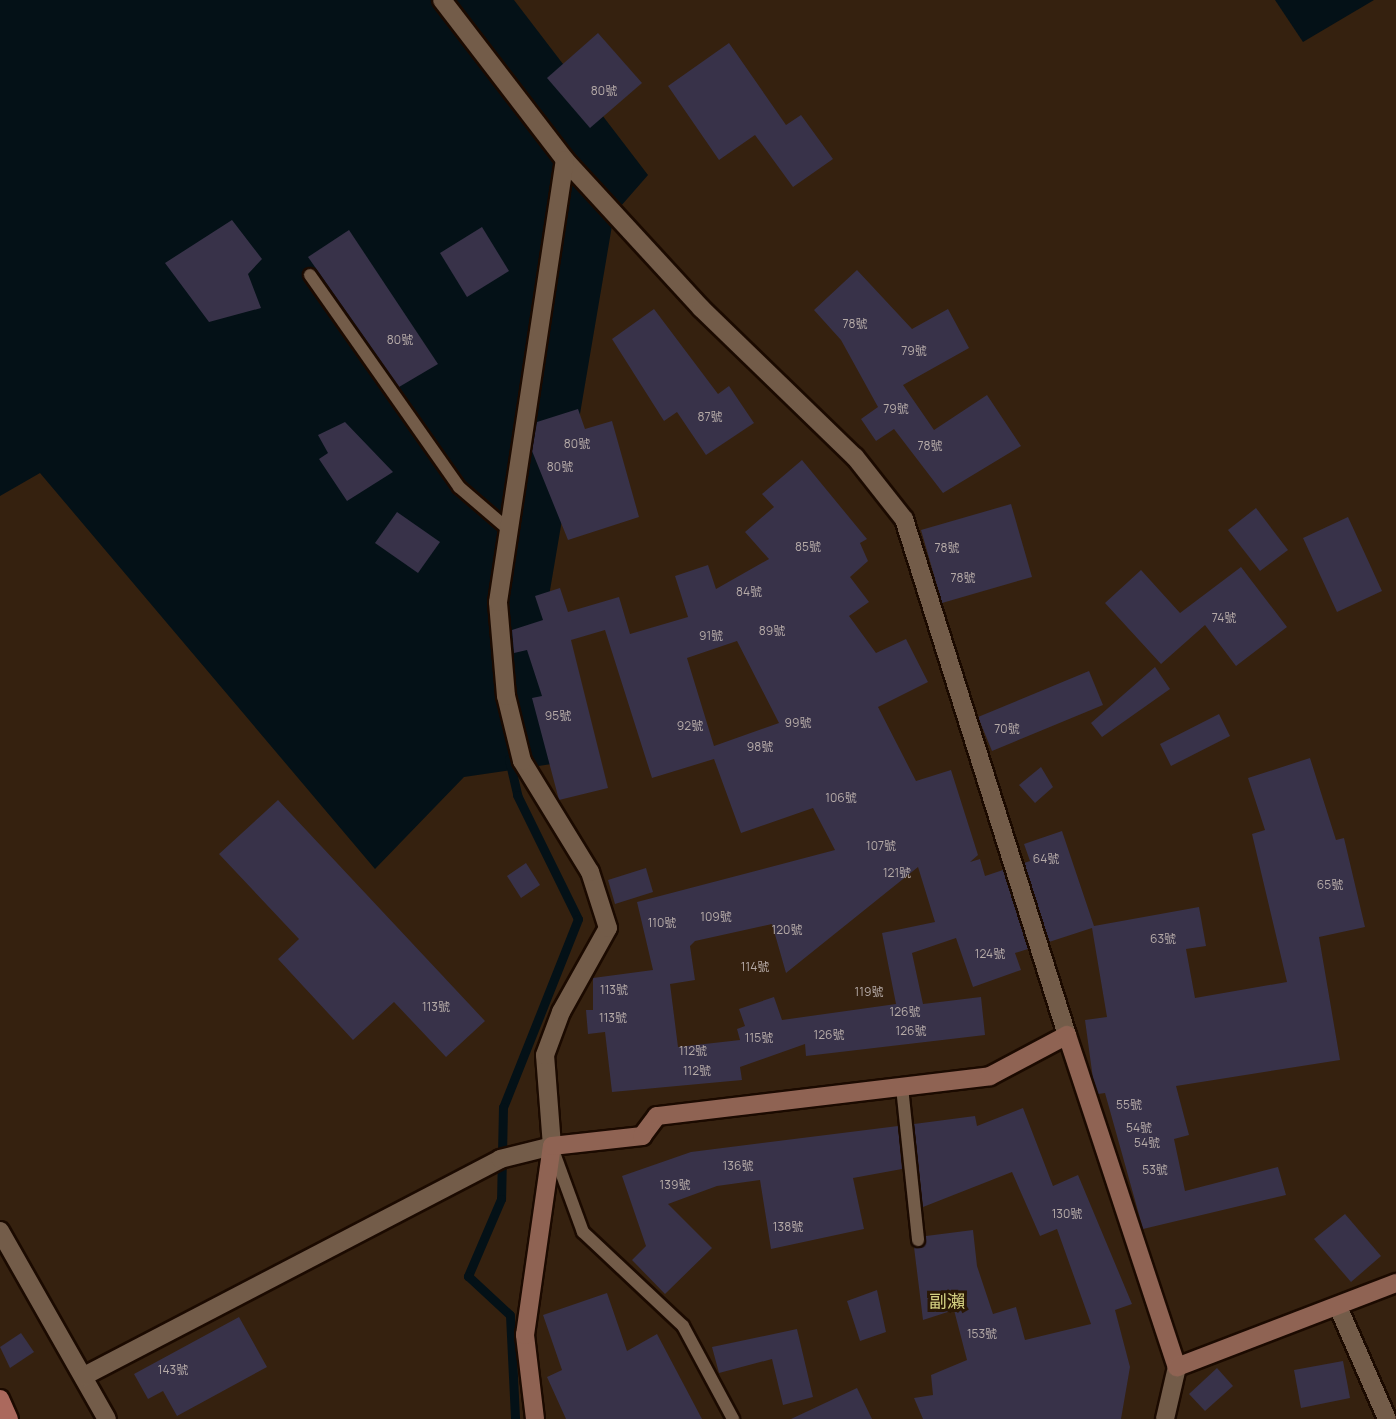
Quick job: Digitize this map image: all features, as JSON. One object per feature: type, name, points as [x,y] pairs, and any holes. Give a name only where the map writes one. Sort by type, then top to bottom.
[{"type":"main road","points":[[0,1399],[9,1419]]},
{"type":"street","points":[[442,0],[565,160],[701,308],[855,457],[904,519],[1067,1035],[1177,1366],[1165,1419]]},
{"type":"street","points":[[535,1419],[525,1335],[552,1146],[545,1055],[561,1012],[608,928],[590,872],[522,761],[506,696],[498,602],[506,528],[565,160]]},
{"type":"street","points":[[84,1376],[500,1158],[552,1146],[642,1136],[657,1116],[990,1076],[1067,1035]]},
{"type":"street","points":[[0,1231],[107,1419]]},
{"type":"street","points":[[1177,1366],[1339,1309],[1396,1283]]},
{"type":"street","points":[[1339,1309],[1387,1419]]},
{"type":"lane","points":[[310,275],[459,487],[506,528]]},
{"type":"lane","points":[[902,1087],[918,1240]]},
{"type":"lane","points":[[552,1146],[582,1232],[684,1326],[733,1419]]},
{"type":"shaded area","points":[[0,0],[514,0],[648,175],[614,214],[547,608],[572,761],[464,777],[375,869],[40,473],[0,496]]},
{"type":"shaded area","points":[[1275,0],[1374,0],[1303,42]]},
{"type":"building","points":[[598,33],[642,83],[590,128],[547,78]]},
{"type":"building","points":[[729,43],[786,125],[801,115],[833,159],[793,187],[755,135],[719,160],[668,86]]},
{"type":"building","points":[[232,220],[262,259],[248,274],[261,308],[209,322],[165,263]]},
{"type":"building","points":[[482,227],[509,271],[467,297],[440,253]]},
{"type":"building","points":[[349,230],[438,364],[399,387],[308,257]]},
{"type":"building","points":[[857,270],[912,329],[948,309],[969,348],[903,385],[934,430],[987,395],[1021,446],[943,493],[894,429],[876,441],[861,419],[878,407],[841,340],[814,310]]},
{"type":"building","points":[[654,309],[718,394],[729,386],[754,423],[706,455],[677,412],[664,421],[612,339]]},
{"type":"building","points":[[578,409],[585,429],[612,421],[639,517],[568,540],[532,451],[537,422]]},
{"type":"building","points":[[345,422],[393,472],[347,501],[319,459],[328,453],[318,435]]},
{"type":"building","points":[[802,460],[867,539],[860,543],[868,561],[850,577],[869,602],[849,616],[876,653],[906,639],[928,682],[878,707],[916,781],[951,770],[978,855],[970,862],[980,859],[985,876],[1003,870],[1028,949],[1015,953],[1021,970],[973,987],[956,938],[912,953],[923,1004],[981,997],[985,1035],[806,1056],[805,1044],[740,1067],[742,1080],[612,1092],[605,1032],[588,1034],[586,1010],[593,1010],[593,978],[653,970],[637,902],[835,850],[813,808],[741,833],[714,759],[652,778],[605,630],[571,640],[608,788],[559,800],[532,698],[542,696],[527,650],[514,653],[512,630],[543,620],[535,596],[560,588],[568,612],[619,597],[630,634],[688,617],[675,576],[708,565],[716,589],[769,559],[745,532],[774,507],[762,494]],"holes":[[[737,641],[779,723],[714,746],[687,658]],[[918,867],[935,922],[882,933],[896,1004],[782,1020],[774,997],[739,1009],[745,1026],[737,1029],[740,1040],[678,1047],[670,984],[695,980],[690,946],[695,941],[772,924],[786,973]]]},
{"type":"building","points":[[1011,504],[1032,577],[942,603],[921,530]]},
{"type":"building","points":[[1256,508],[1288,550],[1260,571],[1228,530]]},
{"type":"building","points":[[397,512],[440,542],[418,573],[375,543]]},
{"type":"building","points":[[1348,517],[1382,591],[1337,612],[1303,538]]},
{"type":"building","points":[[1241,567],[1287,627],[1236,666],[1205,625],[1161,664],[1105,603],[1141,570],[1180,613]]},
{"type":"building","points":[[1155,667],[1170,689],[1102,737],[1091,723]]},
{"type":"building","points":[[1089,671],[1103,705],[992,751],[978,717]]},
{"type":"building","points":[[1219,714],[1230,736],[1171,766],[1160,744]]},
{"type":"building","points":[[1310,758],[1336,840],[1344,838],[1365,927],[1319,937],[1340,1060],[1176,1086],[1189,1135],[1174,1139],[1185,1191],[1278,1167],[1286,1195],[1143,1229],[1105,1093],[1098,1094],[1093,1079],[1085,1020],[1107,1017],[1092,928],[1049,942],[1024,863],[1030,861],[1024,844],[1062,831],[1094,926],[1199,907],[1206,946],[1186,949],[1195,998],[1287,982],[1252,834],[1265,830],[1248,778]]},
{"type":"building","points":[[1041,767],[1053,787],[1035,803],[1019,785]]},
{"type":"building","points":[[278,800],[485,1021],[446,1057],[394,1002],[353,1040],[278,959],[299,939],[219,854]]},
{"type":"building","points":[[526,863],[540,885],[521,898],[507,876]]},
{"type":"building","points":[[646,868],[653,892],[615,904],[608,880]]},
{"type":"building","points":[[1023,1108],[1053,1186],[1078,1175],[1132,1304],[1115,1310],[1130,1367],[1121,1419],[923,1419],[914,1398],[933,1395],[931,1375],[967,1360],[954,1310],[923,1320],[914,1247],[923,1246],[926,1236],[973,1230],[977,1266],[993,1314],[1016,1307],[1025,1340],[1091,1324],[1057,1229],[1040,1236],[1012,1172],[923,1207],[914,1124],[975,1116],[977,1126]]},
{"type":"building","points":[[898,1126],[902,1169],[853,1178],[864,1229],[771,1249],[760,1180],[717,1186],[668,1204],[712,1248],[665,1294],[632,1260],[646,1246],[622,1176],[691,1152]]},
{"type":"building","points":[[1345,1214],[1381,1256],[1351,1282],[1314,1239]]},
{"type":"building","points":[[877,1290],[886,1332],[860,1341],[847,1301]]},
{"type":"building","points":[[607,1293],[627,1351],[657,1334],[702,1419],[566,1419],[547,1377],[562,1370],[543,1315]]},
{"type":"building","points":[[239,1317],[267,1367],[177,1416],[163,1391],[148,1399],[134,1374]]},
{"type":"building","points":[[797,1329],[813,1397],[783,1405],[772,1359],[719,1373],[712,1347]]},
{"type":"building","points":[[21,1333],[34,1352],[10,1368],[0,1347]]},
{"type":"building","points":[[1343,1361],[1350,1398],[1301,1408],[1294,1370]]},
{"type":"building","points":[[1217,1368],[1233,1386],[1205,1411],[1189,1394]]},
{"type":"building","points":[[857,1388],[872,1419],[791,1419]]},
{"type":"waterway","points":[[509,759],[517,795],[578,919],[503,1107],[501,1199],[468,1276],[510,1315],[515,1419]]},
{"type":"district","name":"副瀨","points":[[947,1301]]}]
